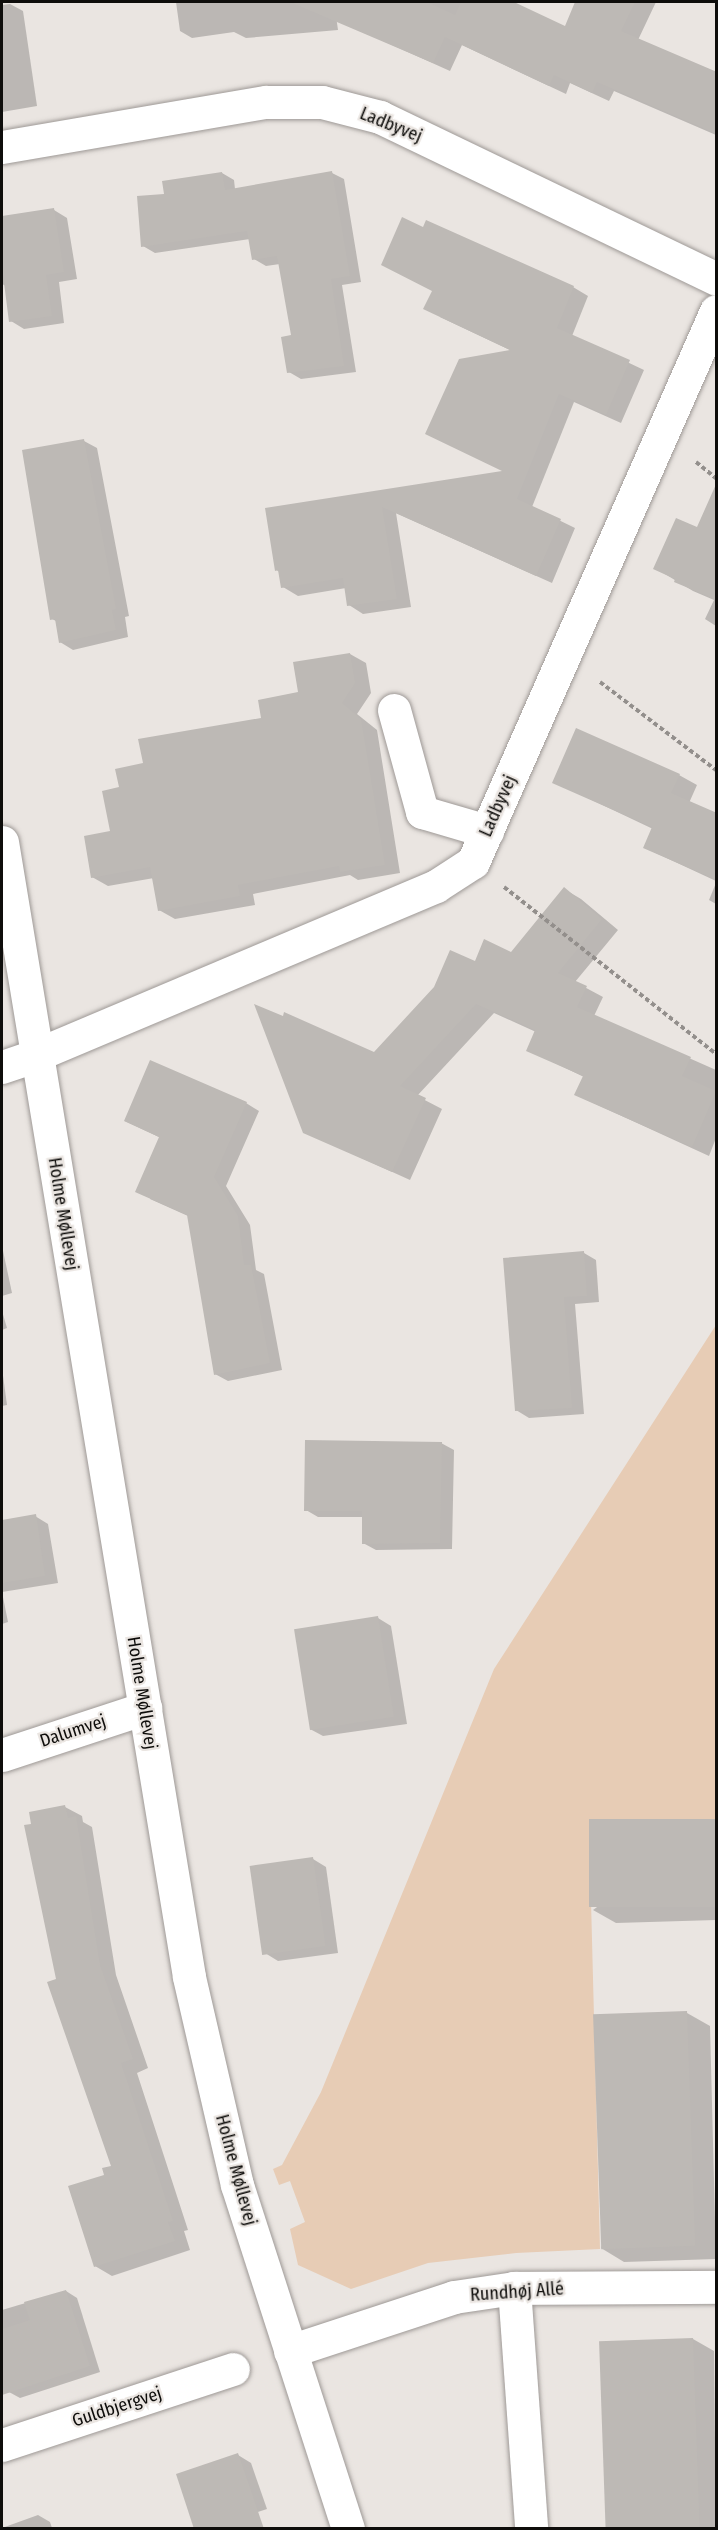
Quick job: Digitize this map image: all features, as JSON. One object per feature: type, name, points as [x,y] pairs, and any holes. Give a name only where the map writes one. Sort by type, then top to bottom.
[{"type":"street","name":"Ladbyvej","points":[[2,147],[266,102],[322,102],[380,117],[717,279]]},
{"type":"street","name":"Ladbyvej","points":[[473,862],[717,311]]},
{"type":"street","points":[[394,710],[422,812],[487,831]]},
{"type":"street","name":"Holme Møllevej","points":[[2,842],[189,1977],[237,2185],[348,2529]]},
{"type":"street","points":[[2,1067],[36,1055],[436,886],[473,862]]},
{"type":"street","name":"Dalumvej","points":[[2,1755],[145,1708]]},
{"type":"street","name":"Rundhøj Allé","points":[[291,2351],[454,2297],[514,2288],[717,2287]]},
{"type":"street","points":[[514,2288],[531,2529]]},
{"type":"street","name":"Guldbjergvej","points":[[2,2445],[233,2369]]},
{"type":"path","points":[[565,655],[717,770]]},
{"type":"path","points":[[473,862],[716,1054]]},
{"type":"shaded area","points":[[716,1325],[716,1819],[589,1823],[600,2249],[516,2253],[428,2263],[351,2289],[298,2265],[290,2229],[305,2222],[290,2181],[279,2185],[273,2169],[282,2165],[321,2092],[494,1669]]},
{"type":"building","points":[[290,2],[427,2],[455,15],[461,2],[514,2],[565,26],[575,2],[635,2],[621,31],[717,72],[717,134],[597,82],[592,93],[554,75],[549,86],[445,37],[433,63]]},
{"type":"building","points":[[332,171],[350,276],[331,279],[344,366],[287,373],[281,337],[291,335],[277,256],[252,260],[247,231],[141,247],[137,196],[164,194],[162,181],[222,172],[225,190]]},
{"type":"building","points":[[54,208],[64,272],[46,275],[52,316],[9,322],[2,267],[2,216]]},
{"type":"building","points":[[402,217],[423,227],[426,220],[574,286],[557,328],[630,360],[606,415],[559,394],[517,499],[561,519],[536,576],[382,507],[397,599],[347,606],[343,578],[281,588],[278,570],[275,571],[265,508],[502,471],[425,434],[459,359],[510,350],[423,309],[432,291],[381,265]]},
{"type":"building","points":[[84,439],[116,609],[112,610],[116,630],[59,643],[55,619],[50,620],[22,450]]},
{"type":"building","points":[[717,482],[717,600],[674,582],[675,579],[653,569],[676,518],[697,527]]},
{"type":"building","points":[[350,653],[355,683],[342,703],[361,719],[385,865],[340,872],[339,866],[238,885],[240,896],[158,911],[150,867],[91,878],[84,836],[110,831],[102,791],[119,787],[115,769],[143,763],[138,739],[261,718],[258,700],[298,692],[293,662]]},
{"type":"building","points":[[576,728],[680,774],[671,793],[717,813],[717,880],[643,848],[652,827],[552,783]]},
{"type":"building","points":[[564,887],[602,919],[558,973],[587,986],[577,1007],[691,1057],[682,1076],[716,1091],[692,1147],[574,1095],[583,1076],[526,1051],[535,1030],[476,1004],[400,1086],[426,1098],[392,1172],[303,1133],[254,1004],[283,1016],[284,1012],[374,1052],[434,987],[450,950],[475,961],[484,939],[511,952]]},
{"type":"building","points":[[150,1060],[247,1102],[214,1177],[238,1216],[244,1265],[251,1265],[270,1363],[214,1375],[187,1215],[135,1192],[159,1137],[124,1121]]},
{"type":"building","points":[[584,1251],[587,1296],[564,1297],[572,1408],[515,1411],[503,1258]]},
{"type":"building","points":[[305,1440],[442,1442],[440,1543],[362,1544],[362,1511],[304,1511]]},
{"type":"building","points":[[36,1514],[45,1576],[2,1583],[2,1520]]},
{"type":"building","points":[[378,1616],[394,1717],[310,1730],[294,1629]]},
{"type":"building","points":[[65,1805],[68,1818],[76,1816],[100,1965],[133,2059],[121,2063],[173,2221],[168,2222],[175,2241],[94,2267],[68,2186],[104,2175],[102,2168],[111,2166],[47,1982],[56,1979],[24,1825],[31,1824],[29,1812]]},
{"type":"building","points":[[589,1819],[716,1819],[716,1907],[589,1907]]},
{"type":"building","points":[[313,1857],[326,1946],[262,1955],[250,1866]]},
{"type":"building","points":[[687,2011],[695,2246],[601,2249],[593,2014]]},
{"type":"building","points":[[66,2290],[90,2366],[2,2395],[2,2329],[30,2320],[24,2302]]},
{"type":"building","points":[[693,2338],[700,2528],[606,2528],[599,2341]]},
{"type":"building","points":[[238,2453],[264,2529],[194,2529],[176,2474]]}]
